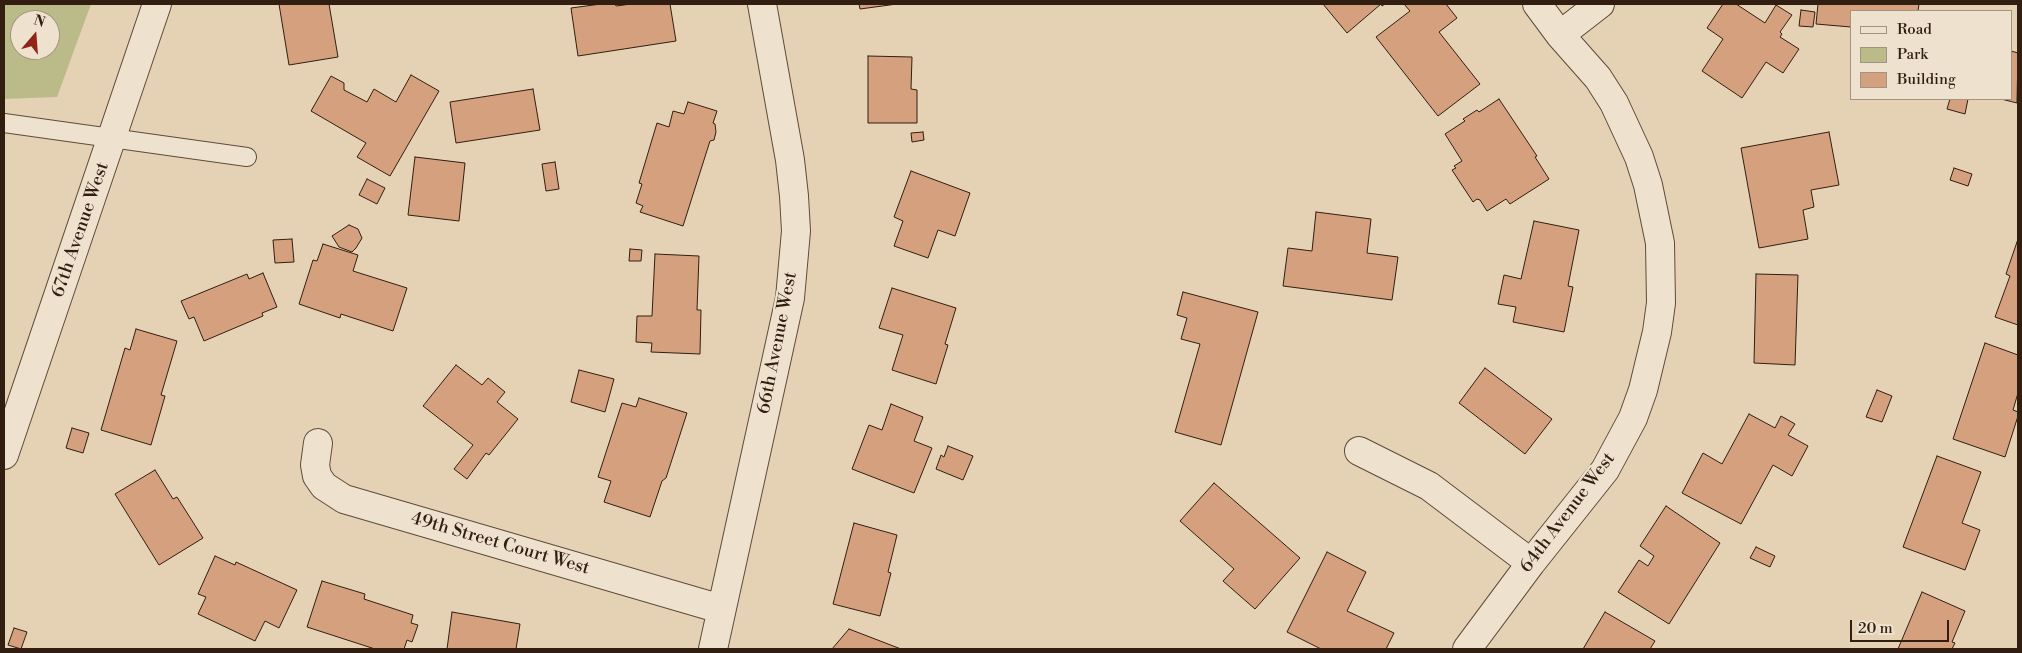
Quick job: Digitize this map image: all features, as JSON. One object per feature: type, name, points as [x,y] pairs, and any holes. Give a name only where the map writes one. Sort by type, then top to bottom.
[{"type":"street","name":"67th Avenue West","points":[[4,455],[157,4]]},
{"type":"street","name":"66th Avenue West","points":[[712,649],[790,298],[796,231],[790,160],[762,4]]},
{"type":"street","name":"64th Avenue West","points":[[1467,649],[1531,563],[1605,470],[1633,418],[1643,390],[1655,342],[1661,303],[1660,243],[1648,185],[1639,157],[1614,103],[1598,78],[1560,35],[1537,4]]},
{"type":"street","points":[[1560,35],[1600,4]]},
{"type":"street","name":"49th Street Court West","points":[[318,443],[315,465],[317,476],[324,486],[344,499],[722,609]]},
{"type":"street","points":[[1359,450],[1429,486],[1531,563]]},
{"type":"lane","points":[[4,123],[113,136],[247,156]]},
{"type":"green space","points":[[4,4],[91,4],[57,97],[4,99]]},
{"type":"building","points":[[279,4],[329,4],[338,57],[289,65]]},
{"type":"building","points":[[615,4],[616,6],[670,4],[676,41],[578,56],[571,8]]},
{"type":"building","points":[[859,4],[897,4],[860,9]]},
{"type":"building","points":[[1323,4],[1381,4],[1347,33]]},
{"type":"building","points":[[1404,4],[1446,4],[1457,18],[1439,32],[1480,84],[1438,116],[1376,37],[1410,11]]},
{"type":"building","points":[[1723,4],[1736,4],[1765,23],[1776,5],[1792,15],[1780,32],[1782,34],[1780,37],[1799,49],[1783,73],[1766,62],[1742,98],[1702,71],[1723,39],[1707,28]]},
{"type":"building","points":[[1818,4],[1919,4],[1918,10],[1850,10],[1850,27],[1816,24]]},
{"type":"building","points":[[1801,10],[1815,12],[1813,27],[1799,26]]},
{"type":"building","points":[[2012,51],[2018,53],[2017,103],[2005,100],[2012,100]]},
{"type":"building","points":[[868,56],[912,57],[911,89],[917,90],[917,123],[868,123]]},
{"type":"building","points":[[411,75],[439,91],[390,176],[357,157],[366,143],[311,111],[331,76],[344,83],[344,90],[367,102],[374,89],[396,102]]},
{"type":"building","points":[[533,89],[540,130],[456,143],[450,102]]},
{"type":"building","points":[[1499,99],[1537,156],[1535,157],[1549,179],[1510,204],[1506,199],[1487,211],[1480,200],[1477,199],[1473,202],[1452,170],[1456,168],[1454,166],[1462,161],[1445,134],[1465,121],[1463,119],[1477,110],[1479,112]]},
{"type":"building","points":[[1950,100],[1968,100],[1965,114],[1947,109]]},
{"type":"building","points":[[688,102],[717,111],[713,123],[715,124],[716,132],[714,140],[710,141],[683,226],[640,212],[643,206],[636,203],[642,184],[639,183],[657,123],[669,127],[673,111],[684,114]]},
{"type":"building","points":[[923,132],[924,140],[912,142],[911,133]]},
{"type":"building","points":[[1829,132],[1839,185],[1811,190],[1814,207],[1803,210],[1808,239],[1759,248],[1741,148]]},
{"type":"building","points":[[415,157],[465,163],[459,221],[408,215]]},
{"type":"building","points":[[555,162],[559,189],[546,191],[542,164]]},
{"type":"building","points":[[1954,168],[1972,174],[1968,186],[1950,180]]},
{"type":"building","points":[[911,171],[970,193],[955,236],[938,230],[928,258],[894,246],[903,221],[894,217]]},
{"type":"building","points":[[367,179],[385,188],[377,204],[359,195]]},
{"type":"building","points":[[1316,212],[1371,219],[1367,253],[1398,257],[1392,300],[1283,286],[1288,248],[1312,251]]},
{"type":"building","points":[[1534,221],[1579,230],[1568,286],[1573,287],[1564,332],[1513,322],[1516,307],[1498,304],[1504,275],[1521,279]]},
{"type":"building","points":[[349,225],[358,229],[362,238],[352,252],[339,247],[332,236]]},
{"type":"building","points":[[292,239],[294,262],[275,263],[273,240]]},
{"type":"building","points":[[2018,239],[2018,325],[1995,317],[2010,276],[2006,274]]},
{"type":"building","points":[[323,244],[358,255],[353,271],[407,288],[393,331],[341,314],[340,318],[299,304],[313,260],[317,261]]},
{"type":"building","points":[[630,249],[642,250],[641,261],[629,261]]},
{"type":"building","points":[[655,254],[699,256],[697,310],[701,310],[700,354],[651,352],[652,343],[636,342],[637,316],[652,316]]},
{"type":"building","points":[[263,273],[277,307],[262,313],[263,316],[204,341],[194,317],[189,319],[181,301],[247,274],[249,279]]},
{"type":"building","points":[[1756,274],[1798,275],[1795,365],[1754,363]]},
{"type":"building","points":[[892,288],[956,308],[945,344],[948,345],[936,384],[892,370],[903,335],[879,328]]},
{"type":"building","points":[[1183,292],[1258,312],[1221,445],[1175,432],[1200,344],[1181,339],[1187,318],[1177,315]]},
{"type":"building","points":[[136,329],[177,341],[161,395],[165,396],[151,445],[101,430],[125,348],[130,350]]},
{"type":"building","points":[[1985,343],[2018,355],[2018,393],[2013,410],[2018,412],[2018,416],[2005,457],[1953,439]]},
{"type":"building","points":[[456,365],[482,385],[488,378],[505,392],[497,402],[518,419],[489,455],[486,453],[467,479],[454,469],[473,445],[423,406]]},
{"type":"building","points":[[1485,368],[1552,419],[1525,454],[1459,403]]},
{"type":"building","points":[[579,370],[614,379],[605,412],[571,402]]},
{"type":"building","points":[[1877,390],[1892,396],[1882,422],[1866,417]]},
{"type":"building","points":[[639,398],[687,413],[666,478],[662,481],[650,517],[604,502],[611,481],[598,477],[622,403],[636,407]]},
{"type":"building","points":[[891,404],[923,417],[914,441],[932,448],[914,493],[852,469],[869,425],[882,430]]},
{"type":"building","points":[[1749,414],[1775,428],[1781,416],[1795,424],[1788,435],[1808,446],[1792,476],[1773,465],[1741,524],[1682,493],[1703,453],[1722,464]]},
{"type":"building","points":[[72,428],[89,433],[83,453],[66,448]]},
{"type":"building","points":[[948,446],[973,456],[963,480],[936,469],[941,455],[944,457]]},
{"type":"building","points":[[1937,456],[1981,472],[1962,523],[1980,530],[1965,570],[1903,547]]},
{"type":"building","points":[[155,470],[173,499],[177,497],[203,538],[159,565],[115,494]]},
{"type":"building","points":[[1214,483],[1300,558],[1255,609],[1223,581],[1234,569],[1180,521]]},
{"type":"building","points":[[1666,506],[1720,543],[1669,624],[1618,592],[1639,560],[1648,566],[1654,556],[1640,546]]},
{"type":"building","points":[[854,523],[897,535],[888,572],[891,573],[880,616],[833,604]]},
{"type":"building","points":[[1756,547],[1775,556],[1770,567],[1750,558]]},
{"type":"building","points":[[1327,552],[1366,572],[1347,611],[1394,633],[1386,649],[1321,649],[1287,632]]},
{"type":"building","points":[[215,556],[235,565],[236,562],[297,590],[279,628],[265,621],[255,641],[198,614],[206,597],[198,594]]},
{"type":"building","points":[[322,581],[365,594],[364,599],[413,615],[411,623],[418,625],[412,642],[407,640],[404,649],[375,649],[307,627]]},
{"type":"building","points":[[1922,592],[1965,611],[1952,642],[1955,643],[1952,649],[1898,649]]},
{"type":"building","points":[[452,612],[520,624],[516,649],[447,649]]},
{"type":"building","points":[[1605,612],[1655,641],[1650,649],[1583,649]]},
{"type":"building","points":[[14,628],[27,632],[21,649],[8,645]]},
{"type":"building","points":[[849,629],[901,649],[832,649]]}]
